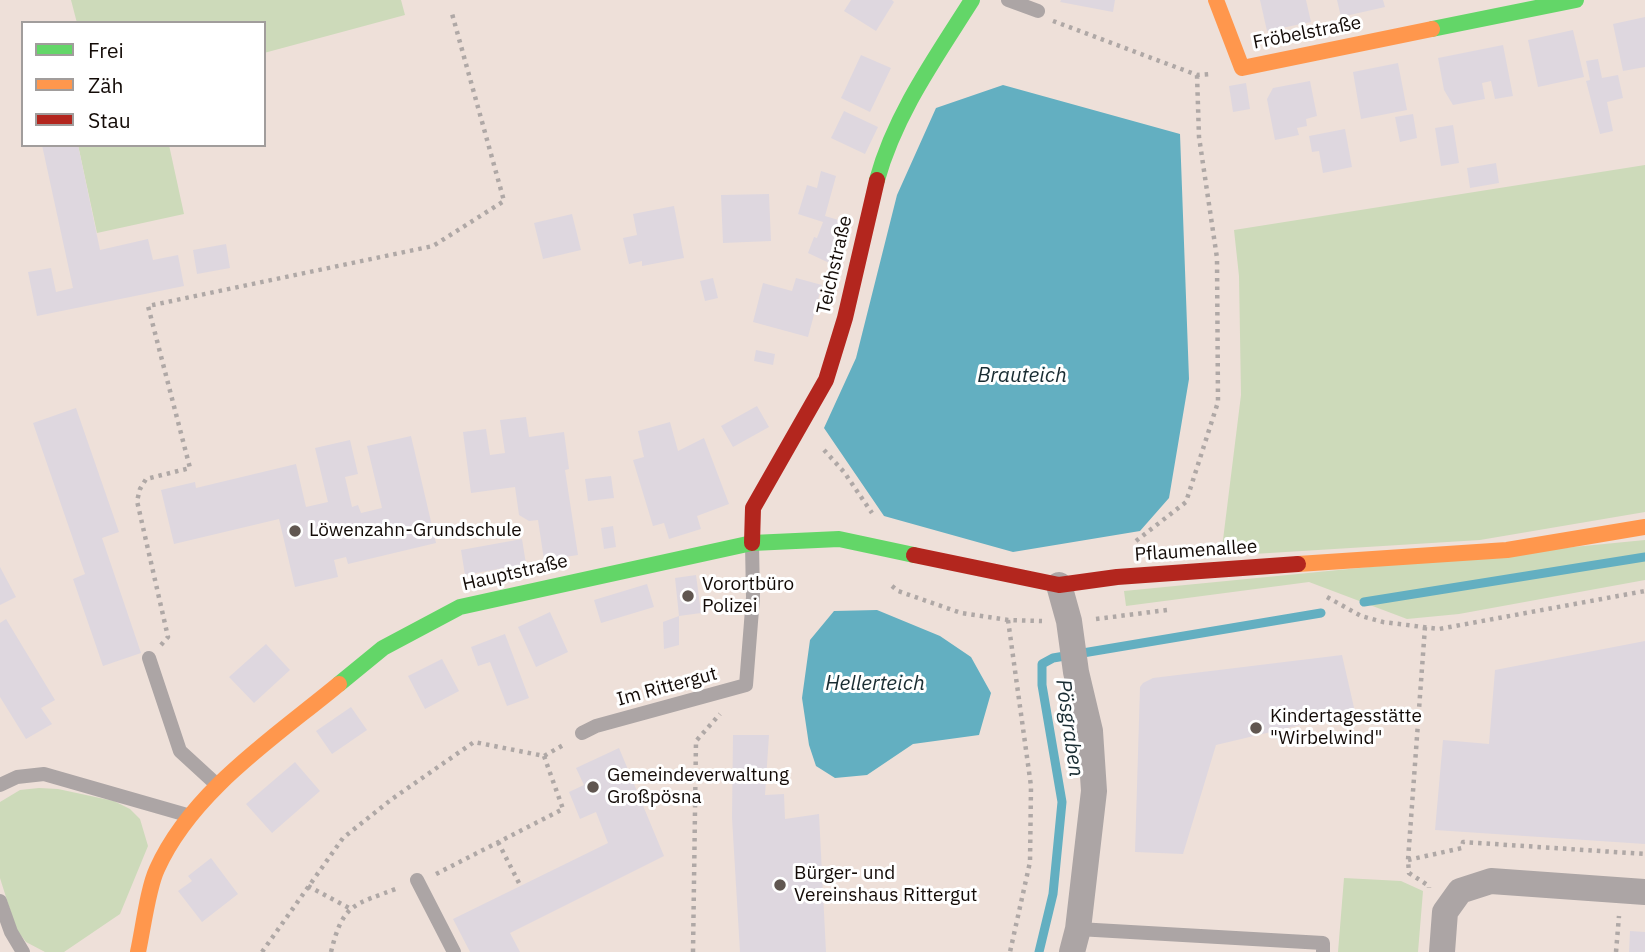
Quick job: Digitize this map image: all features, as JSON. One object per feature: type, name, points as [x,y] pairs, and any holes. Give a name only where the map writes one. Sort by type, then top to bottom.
[{"type":"street","name":"Teichstraße","points":[[752,543],[753,508],[827,380],[845,318],[877,176],[886,152],[905,108],[972,0]]},
{"type":"street","name":"Fröbelstraße","points":[[1216,0],[1242,68],[1576,0]]},
{"type":"street","name":"Pflaumenallee","points":[[752,543],[839,538],[1059,585],[1117,577],[1507,550],[1645,527]]},
{"type":"street","name":"Hauptstraße","points":[[138,952],[156,870],[188,815],[217,785],[383,648],[460,607],[752,543]]},
{"type":"street","points":[[1059,585],[1090,731],[1094,791],[1075,941]]},
{"type":"street","points":[[1442,952],[1445,912],[1460,891],[1491,881],[1633,891]]},
{"type":"lane","points":[[1008,0],[1038,11]]},
{"type":"lane","name":"Im Rittergut","points":[[582,733],[596,726],[746,685],[753,597],[752,543]]},
{"type":"lane","points":[[149,658],[180,751],[217,785]]},
{"type":"lane","points":[[0,785],[17,777],[44,774],[188,815]]},
{"type":"lane","points":[[417,880],[454,952]]},
{"type":"lane","points":[[0,901],[11,932],[23,952]]},
{"type":"lane","points":[[1075,941],[1323,943],[1323,952]]},
{"type":"path","points":[[149,658],[168,637],[137,500],[146,479],[190,468],[148,306],[433,246],[505,201],[451,10]]},
{"type":"path","points":[[1038,11],[1051,21],[1197,75],[1242,68]]},
{"type":"path","points":[[1134,542],[1186,502],[1218,402],[1217,258],[1199,137],[1197,75]]},
{"type":"path","points":[[802,425],[844,472],[871,510],[881,547]]},
{"type":"path","points":[[1361,617],[1439,629],[1645,591]]},
{"type":"path","points":[[1009,620],[1031,786],[1030,862],[1010,952]]},
{"type":"path","points":[[1425,627],[1408,860],[1409,873],[1429,886]]},
{"type":"path","points":[[694,952],[696,741],[746,685]]},
{"type":"path","points":[[262,952],[343,838],[474,742],[544,756],[564,744]]},
{"type":"path","points":[[331,952],[336,932],[349,908],[433,876],[563,809],[544,756]]},
{"type":"path","points":[[498,842],[520,886]]},
{"type":"path","points":[[1408,860],[1462,848],[1463,842],[1645,854]]},
{"type":"path","points":[[308,886],[349,908]]},
{"type":"path","points":[[1616,952],[1633,891]]},
{"type":"green space","points":[[71,0],[401,0],[405,15],[266,52],[266,21],[76,21]]},
{"type":"green space","points":[[78,147],[169,147],[184,214],[97,233]]},
{"type":"green space","points":[[1645,165],[1645,512],[1480,540],[1221,556],[1241,395],[1239,276],[1234,230]]},
{"type":"green space","points":[[1645,540],[1645,580],[1459,614],[1407,619],[1309,582],[1126,606],[1124,591]]},
{"type":"green space","points":[[58,789],[114,801],[130,809],[140,819],[148,846],[120,914],[64,952],[45,952],[26,942],[16,929],[0,878],[0,802],[20,790]]},
{"type":"green space","points":[[1344,878],[1401,881],[1423,891],[1418,952],[1338,952]]},
{"type":"water","name":"Brauteich","points":[[1003,85],[1180,134],[1189,379],[1169,498],[1140,531],[1013,552],[884,516],[824,428],[856,358],[897,195],[936,108]]},
{"type":"water","name":"Hellerteich","points":[[877,610],[940,636],[971,657],[991,693],[979,735],[913,744],[867,775],[835,778],[816,766],[809,745],[802,698],[810,640],[834,611]]},
{"type":"building","points":[[851,0],[894,2],[876,31],[844,11]]},
{"type":"building","points":[[1115,0],[1113,12],[1060,2]]},
{"type":"building","points":[[1260,0],[1306,0],[1311,22],[1267,31]]},
{"type":"building","points":[[1337,0],[1383,0],[1385,7],[1341,17]]},
{"type":"building","points":[[1645,17],[1645,67],[1623,71],[1613,24]]},
{"type":"building","points":[[1573,30],[1584,77],[1538,87],[1528,40]]},
{"type":"building","points":[[1503,45],[1513,96],[1495,99],[1491,81],[1482,83],[1485,99],[1453,105],[1444,90],[1438,58]]},
{"type":"building","points":[[861,55],[891,68],[870,112],[841,98]]},
{"type":"building","points":[[1598,59],[1602,78],[1618,75],[1623,98],[1607,102],[1613,131],[1600,134],[1586,81],[1590,80],[1586,61]]},
{"type":"building","points":[[1398,63],[1407,110],[1361,119],[1353,72]]},
{"type":"building","points":[[1310,81],[1317,116],[1306,119],[1307,126],[1297,128],[1299,135],[1275,140],[1267,99],[1273,88]]},
{"type":"building","points":[[1246,83],[1250,109],[1233,112],[1229,86]]},
{"type":"building","points":[[844,111],[878,127],[865,154],[831,138]]},
{"type":"building","points":[[1413,114],[1417,138],[1400,142],[1395,117]]},
{"type":"building","points":[[1453,125],[1459,163],[1441,166],[1435,128]]},
{"type":"building","points":[[1345,129],[1352,167],[1323,173],[1319,151],[1312,152],[1309,136]]},
{"type":"building","points":[[42,147],[78,147],[100,250],[148,239],[153,260],[178,255],[184,286],[37,316],[28,272],[51,268],[56,292],[73,288]]},
{"type":"building","points":[[1496,163],[1499,183],[1470,188],[1467,168]]},
{"type":"building","points":[[821,171],[836,176],[825,216],[852,224],[840,268],[808,253],[823,222],[798,214],[807,185],[817,188]]},
{"type":"building","points":[[769,194],[771,241],[723,243],[721,195]]},
{"type":"building","points":[[674,206],[684,258],[642,266],[642,261],[629,264],[623,238],[637,235],[633,214]]},
{"type":"building","points":[[572,214],[581,250],[543,259],[534,223]]},
{"type":"building","points":[[226,244],[230,268],[197,274],[193,250]]},
{"type":"building","points":[[713,278],[718,298],[705,301],[700,281]]},
{"type":"building","points":[[796,278],[822,285],[808,337],[753,322],[763,283],[792,291]]},
{"type":"building","points":[[756,350],[775,354],[773,365],[754,361]]},
{"type":"building","points":[[757,406],[769,427],[733,447],[721,426]]},
{"type":"building","points":[[76,408],[119,532],[102,538],[141,653],[103,666],[73,579],[85,574],[33,423]]},
{"type":"building","points":[[526,417],[529,437],[564,432],[569,469],[565,470],[578,555],[544,560],[538,520],[529,521],[519,515],[515,487],[471,493],[463,432],[486,429],[490,455],[505,453],[500,420]]},
{"type":"building","points":[[670,422],[678,451],[704,438],[729,504],[697,516],[701,529],[669,539],[664,523],[653,526],[633,460],[644,457],[638,431]]},
{"type":"building","name":"Löwenzahn-Grundschule","points":[[411,436],[436,543],[348,564],[346,557],[334,560],[338,577],[295,587],[279,519],[174,544],[161,490],[195,482],[196,488],[296,464],[306,507],[328,502],[315,448],[350,440],[358,474],[345,477],[352,507],[358,505],[361,513],[382,508],[367,446]]},
{"type":"building","points":[[611,476],[614,498],[588,501],[585,479]]},
{"type":"building","points":[[613,526],[616,547],[604,549],[601,528]]},
{"type":"building","points":[[522,539],[526,564],[465,575],[461,550]]},
{"type":"building","points":[[0,567],[16,597],[0,605]]},
{"type":"building","name":"Vorortbüro Polizei","points":[[696,575],[701,613],[679,616],[675,578]]},
{"type":"building","points":[[647,584],[654,607],[601,623],[594,600]]},
{"type":"building","points":[[550,612],[568,652],[536,667],[518,627]]},
{"type":"building","points":[[679,616],[679,645],[664,649],[663,622]]},
{"type":"building","points":[[6,619],[55,700],[41,708],[52,724],[26,739],[0,697],[0,623]]},
{"type":"building","points":[[505,634],[529,698],[507,706],[490,662],[478,666],[471,647]]},
{"type":"building","points":[[1645,641],[1645,844],[1435,830],[1443,740],[1489,744],[1495,670]]},
{"type":"building","points":[[266,644],[290,670],[254,703],[229,677]]},
{"type":"building","points":[[1342,655],[1355,712],[1216,745],[1183,854],[1135,852],[1140,687],[1143,683],[1153,678]]},
{"type":"building","points":[[442,659],[459,691],[425,709],[408,676]]},
{"type":"building","points":[[351,707],[367,730],[332,754],[316,731]]},
{"type":"building","name":"Bürger- und Vereinshaus Rittergut","points":[[733,735],[769,735],[765,795],[784,794],[785,819],[819,814],[826,952],[740,952],[732,818]]},
{"type":"building","points":[[619,748],[664,856],[510,933],[520,952],[470,952],[453,919],[608,843],[596,812],[580,819],[569,792],[584,785],[576,768]]},
{"type":"building","points":[[295,762],[320,791],[272,833],[246,804]]},
{"type":"building","points":[[211,858],[238,894],[202,922],[178,891],[192,881],[188,876]]},
{"type":"building","points":[[1630,931],[1645,932],[1645,952],[1629,952]]},
{"type":"waterway","name":"Pösgraben","points":[[1364,602],[1645,557]]},
{"type":"waterway","name":"Pösgraben","points":[[1039,952],[1053,894],[1062,802],[1042,685],[1042,664],[1053,658],[1321,613]]},
{"type":"traffic: fast","points":[[877,180],[905,109],[972,0]]},
{"type":"traffic: fast","points":[[1432,29],[1576,0]]},
{"type":"traffic: fast","points":[[339,684],[383,648],[460,607],[752,543],[839,539],[914,555]]},
{"type":"traffic: slow","points":[[1216,0],[1242,68],[1432,29]]},
{"type":"traffic: slow","points":[[1298,564],[1507,550],[1645,527]]},
{"type":"traffic: slow","points":[[138,952],[148,898],[157,869],[172,841],[191,815],[237,767],[339,684]]},
{"type":"traffic: jam","points":[[752,543],[753,508],[826,380],[845,318],[877,180]]},
{"type":"traffic: jam","points":[[914,555],[1059,585],[1117,577],[1298,564]]},
{"type":"place","name":"Löwenzahn-Grundschule","points":[[295,531]]},
{"type":"place","name":"Vorortbüro Polizei","points":[[688,596]]},
{"type":"place","name":"Kindertagesstätte \"Wirbelwind\"","points":[[1256,728]]},
{"type":"place","name":"Gemeindeverwaltung Großpösna","points":[[593,787]]},
{"type":"place","name":"Bürger- und Vereinshaus Rittergut","points":[[780,885]]}]
